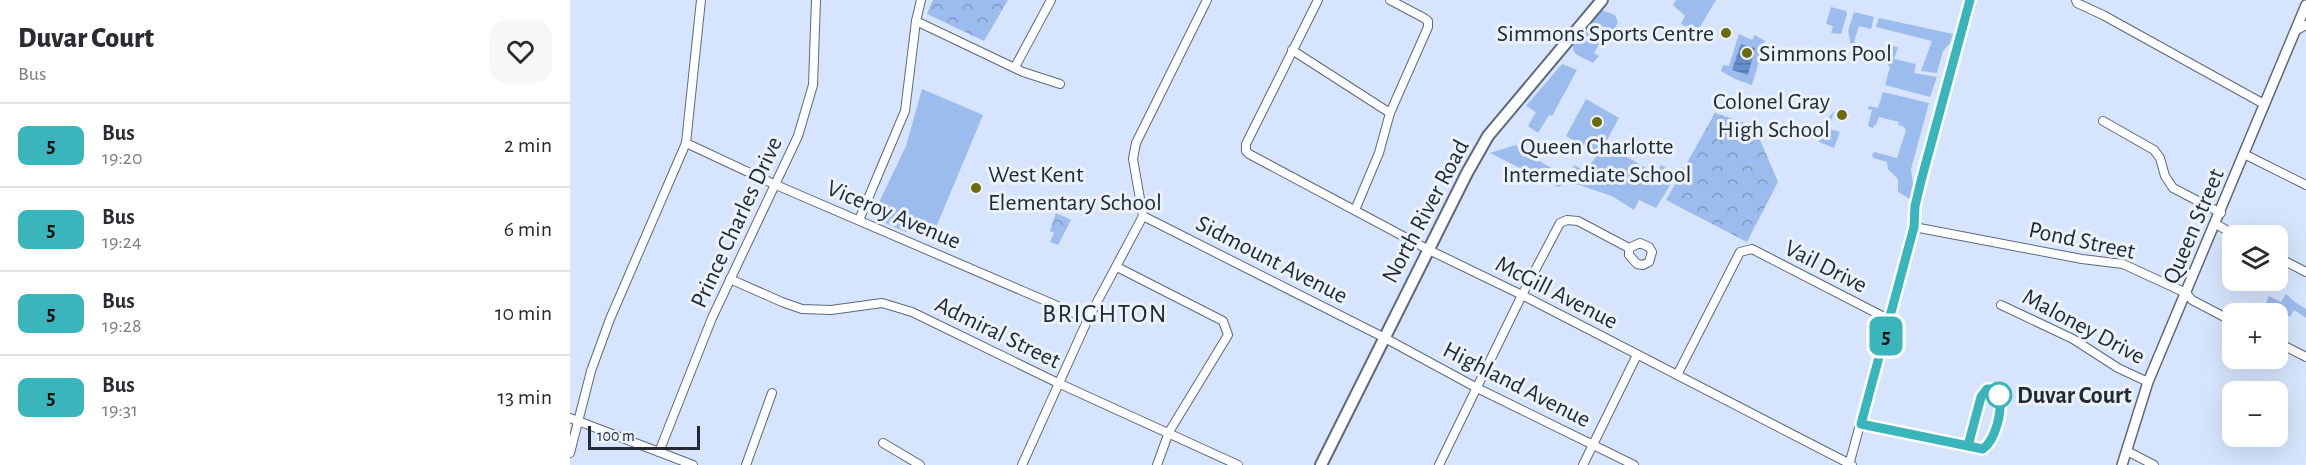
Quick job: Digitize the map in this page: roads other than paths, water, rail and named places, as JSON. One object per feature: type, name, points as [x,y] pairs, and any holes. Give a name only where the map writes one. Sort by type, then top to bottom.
[{"type":"main road","name":"North River Road","points":[[1322,465],[1383,337],[1488,136],[1602,0]]},
{"type":"street","points":[[570,453],[573,419],[610,320],[686,143],[693,95],[701,0]]},
{"type":"street","name":"Prince Charles Drive","points":[[659,453],[712,318],[798,136],[813,85],[816,0]]},
{"type":"street","points":[[859,220],[905,111],[916,21],[921,0]]},
{"type":"street","points":[[1015,67],[1051,0]]},
{"type":"street","points":[[1022,465],[1088,319],[1143,216],[1133,159],[1136,143],[1207,0]]},
{"type":"street","points":[[1318,0],[1292,50],[1390,112]]},
{"type":"street","points":[[1355,210],[1373,169],[1390,112],[1428,27],[1428,21],[1390,0]]},
{"type":"street","points":[[1851,464],[1914,227],[1916,201],[1970,0]]},
{"type":"street","points":[[2076,0],[2077,3],[2264,104]]},
{"type":"street","points":[[2295,0],[2306,6]]},
{"type":"street","name":"Queen Street","points":[[2122,465],[2148,382],[2221,213],[2306,6]]},
{"type":"street","points":[[916,21],[1023,72],[1060,84]]},
{"type":"street","points":[[2295,31],[2306,25]]},
{"type":"street","name":"McGill Avenue","points":[[1292,50],[1246,144],[1246,151],[1251,156],[1429,250],[1522,295],[1851,464]]},
{"type":"street","points":[[2103,121],[2154,150],[2160,158],[2165,177],[2172,188],[2221,213]]},
{"type":"street","name":"Viceroy Avenue","points":[[686,143],[776,185],[1088,319]]},
{"type":"street","points":[[2244,154],[2306,185]]},
{"type":"street","name":"Sidmount Avenue","points":[[1143,216],[1383,337]]},
{"type":"street","points":[[1439,465],[1553,233],[1560,224],[1567,219],[1578,221],[1629,248]]},
{"type":"street","points":[[2216,224],[2222,228]]},
{"type":"street","name":"Pond Street","points":[[1914,227],[2082,259],[2123,264],[2186,293],[2192,300],[2222,316]]},
{"type":"street","name":"Vail Drive","points":[[1677,375],[1740,252],[1744,249],[1752,249],[1890,320]]},
{"type":"street","points":[[2288,262],[2306,272]]},
{"type":"street","points":[[1117,267],[1223,321],[1227,327],[1228,334],[1169,432],[1157,465]]},
{"type":"street","name":"Admiral Street","points":[[730,279],[802,309],[831,310],[882,303],[912,312],[1058,383],[1238,465]]},
{"type":"street","name":"Maloney Drive","points":[[2001,305],[2073,339],[2118,368],[2148,382]]},
{"type":"street","name":"Highland Avenue","points":[[1383,337],[1477,388],[1634,465]]},
{"type":"street","points":[[2288,348],[2306,357]]},
{"type":"street","points":[[1583,465],[1637,355]]},
{"type":"street","points":[[1861,424],[1967,447],[1983,449],[1994,430],[2001,401],[1999,394],[1993,389],[1987,389],[1981,397],[1967,447]]},
{"type":"street","points":[[746,465],[772,393]]},
{"type":"street","points":[[573,419],[693,465]]},
{"type":"street","points":[[883,443],[920,465]]},
{"type":"street","points":[[2127,451],[2154,465]]},
{"type":"place","name":"Simmons Sports Centre","points":[[1726,33]]},
{"type":"place","name":"Simmons Pool","points":[[1747,53]]},
{"type":"place","name":"Colonel Gray High School","points":[[1842,115]]},
{"type":"place","name":"Queen Charlotte Intermediate School","points":[[1597,122]]},
{"type":"place","name":"West Kent Elementary School","points":[[976,188]]},
{"type":"place","name":"Duvar Court","points":[[1999,395]]},
{"type":"district","name":"BRIGHTON","points":[[1105,313]]}]
